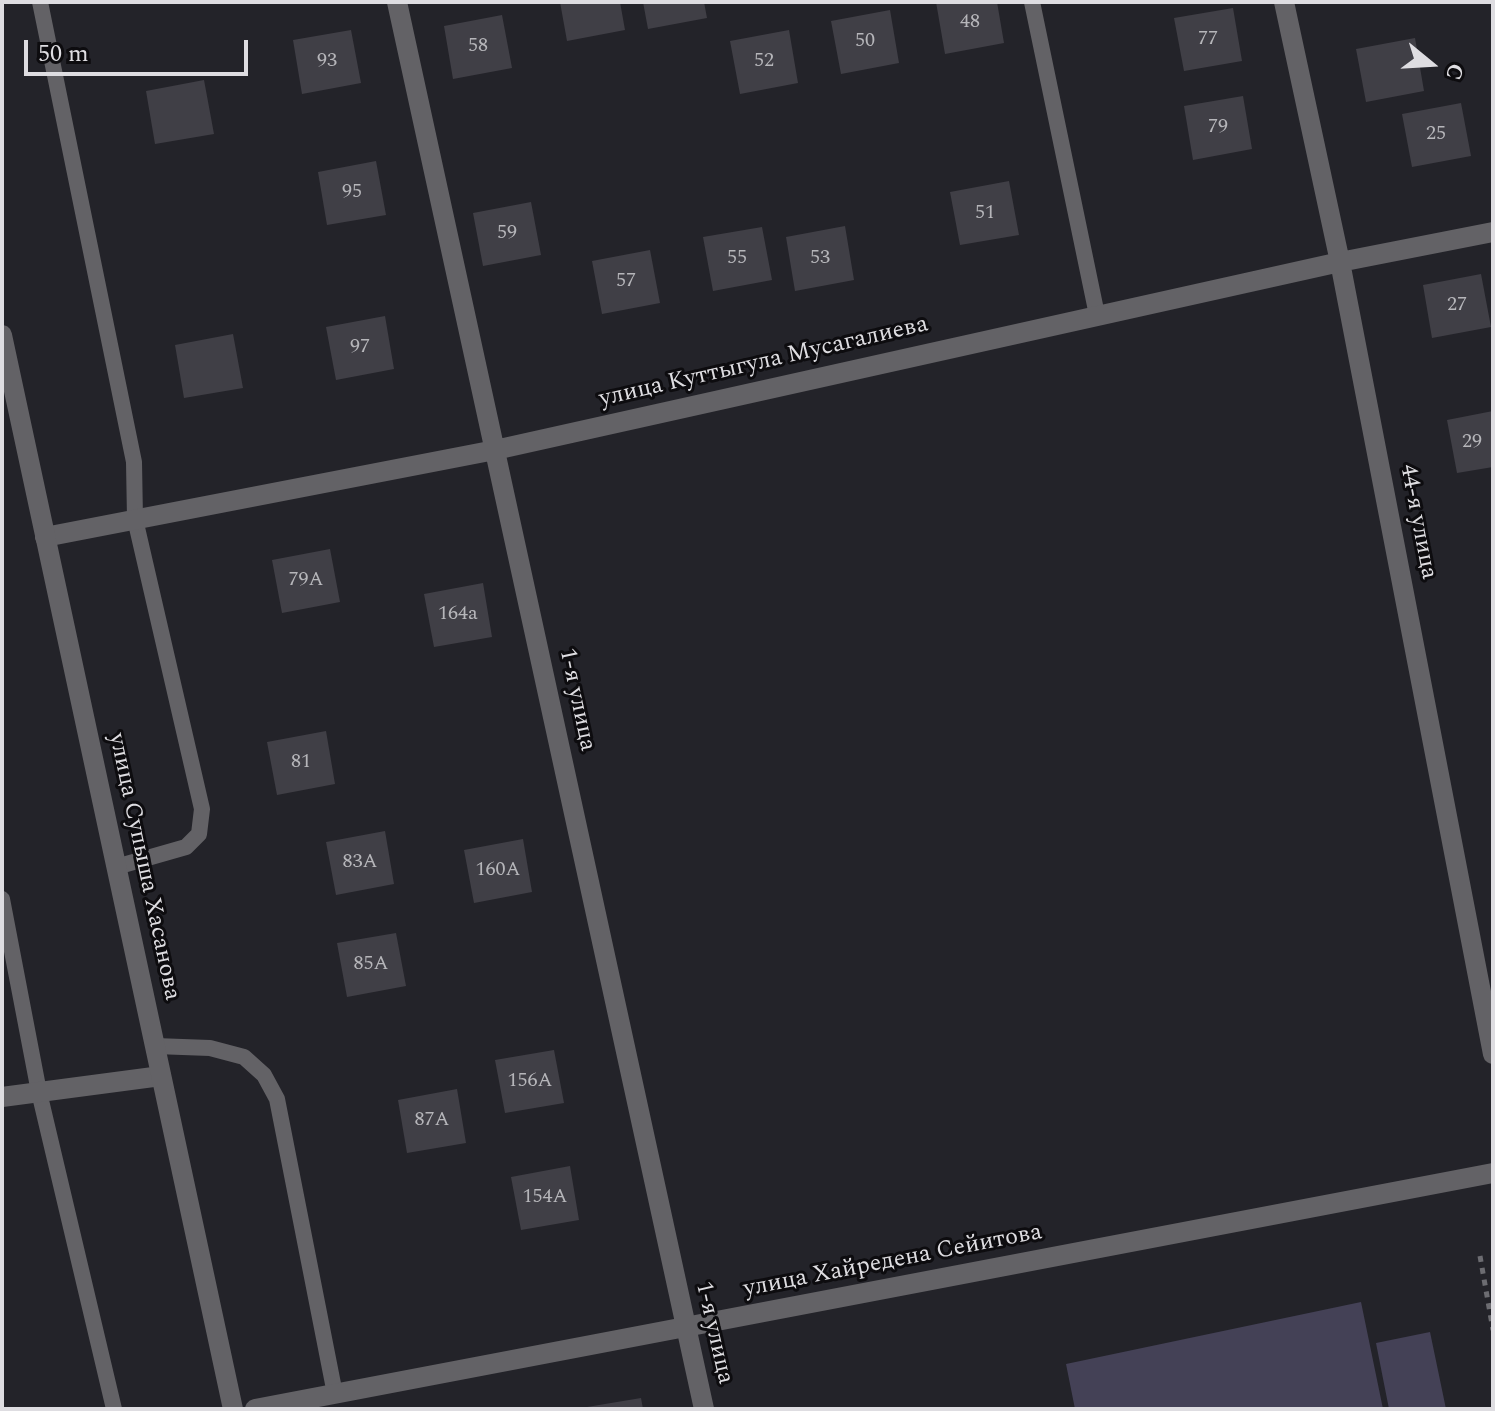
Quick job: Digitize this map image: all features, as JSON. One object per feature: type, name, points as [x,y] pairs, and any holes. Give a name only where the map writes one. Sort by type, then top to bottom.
[{"type":"street","name":"1-я улица","points":[[397,2],[704,1409]]},
{"type":"street","name":"44-я улица","points":[[1284,2],[1340,262],[1493,1054]]},
{"type":"street","name":"улица Куттыгула Мусагалиева","points":[[45,537],[495,450],[1097,315],[1493,232]]},
{"type":"street","name":"улица Супыша Хасанова","points":[[2,335],[233,1409]]},
{"type":"street","points":[[2,1097],[161,1076]]},
{"type":"street","name":"улица Хайредена Сейитова","points":[[255,1409],[1493,1173]]},
{"type":"lane","points":[[40,2],[134,462],[135,519],[202,809],[199,834],[186,847],[116,867]]},
{"type":"lane","points":[[1032,2],[1097,315]]},
{"type":"lane","points":[[2,899],[39,1092],[114,1409]]},
{"type":"lane","points":[[155,1046],[210,1048],[244,1057],[264,1075],[277,1099],[335,1394]]},
{"type":"path","points":[[1480,1256],[1493,1330]]},
{"type":"shaded area","points":[[1361,1302],[1383,1409],[1075,1409],[1066,1364]]},
{"type":"shaded area","points":[[1430,1332],[1446,1409],[1389,1409],[1376,1343]]},
{"type":"building","points":[[560,2],[620,2],[625,30],[567,41]]},
{"type":"building","points":[[643,2],[704,2],[707,18],[648,29]]},
{"type":"building","points":[[936,2],[997,2],[1004,43],[945,54]]},
{"type":"building","points":[[1233,8],[1242,61],[1184,71],[1174,18]]},
{"type":"building","points":[[890,10],[899,63],[841,74],[831,21]]},
{"type":"building","points":[[502,15],[512,68],[453,79],[444,26]]},
{"type":"building","points":[[351,30],[361,83],[302,94],[293,40]]},
{"type":"building","points":[[789,30],[798,83],[740,94],[730,41]]},
{"type":"building","points":[[1415,38],[1424,91],[1366,102],[1356,49]]},
{"type":"building","points":[[204,80],[214,134],[155,144],[146,91]]},
{"type":"building","points":[[1243,96],[1252,149],[1193,160],[1184,106]]},
{"type":"building","points":[[1461,103],[1471,156],[1412,167],[1402,114]]},
{"type":"building","points":[[376,161],[386,215],[327,225],[318,172]]},
{"type":"building","points":[[1009,181],[1019,235],[960,245],[950,192]]},
{"type":"building","points":[[531,202],[541,255],[483,266],[473,213]]},
{"type":"building","points":[[845,226],[854,280],[795,291],[786,237]]},
{"type":"building","points":[[762,227],[772,280],[713,291],[703,237]]},
{"type":"building","points":[[650,250],[660,303],[602,314],[592,261]]},
{"type":"building","points":[[1481,274],[1491,327],[1432,338],[1423,285]]},
{"type":"building","points":[[385,316],[394,369],[336,380],[326,327]]},
{"type":"building","points":[[233,334],[243,388],[184,398],[175,345]]},
{"type":"building","points":[[1493,411],[1493,467],[1457,473],[1447,420]]},
{"type":"building","points":[[330,549],[340,602],[282,613],[272,560]]},
{"type":"building","points":[[483,583],[492,637],[434,647],[424,594]]},
{"type":"building","points":[[326,731],[335,784],[277,795],[267,742]]},
{"type":"building","points":[[385,831],[394,884],[336,895],[326,842]]},
{"type":"building","points":[[523,839],[532,892],[474,903],[464,850]]},
{"type":"building","points":[[396,933],[406,986],[347,997],[337,943]]},
{"type":"building","points":[[554,1050],[564,1103],[505,1113],[495,1060]]},
{"type":"building","points":[[457,1089],[466,1143],[407,1153],[398,1100]]},
{"type":"building","points":[[570,1166],[579,1220],[521,1230],[511,1177]]},
{"type":"building","points":[[641,1398],[643,1409],[587,1409],[587,1407]]}]
